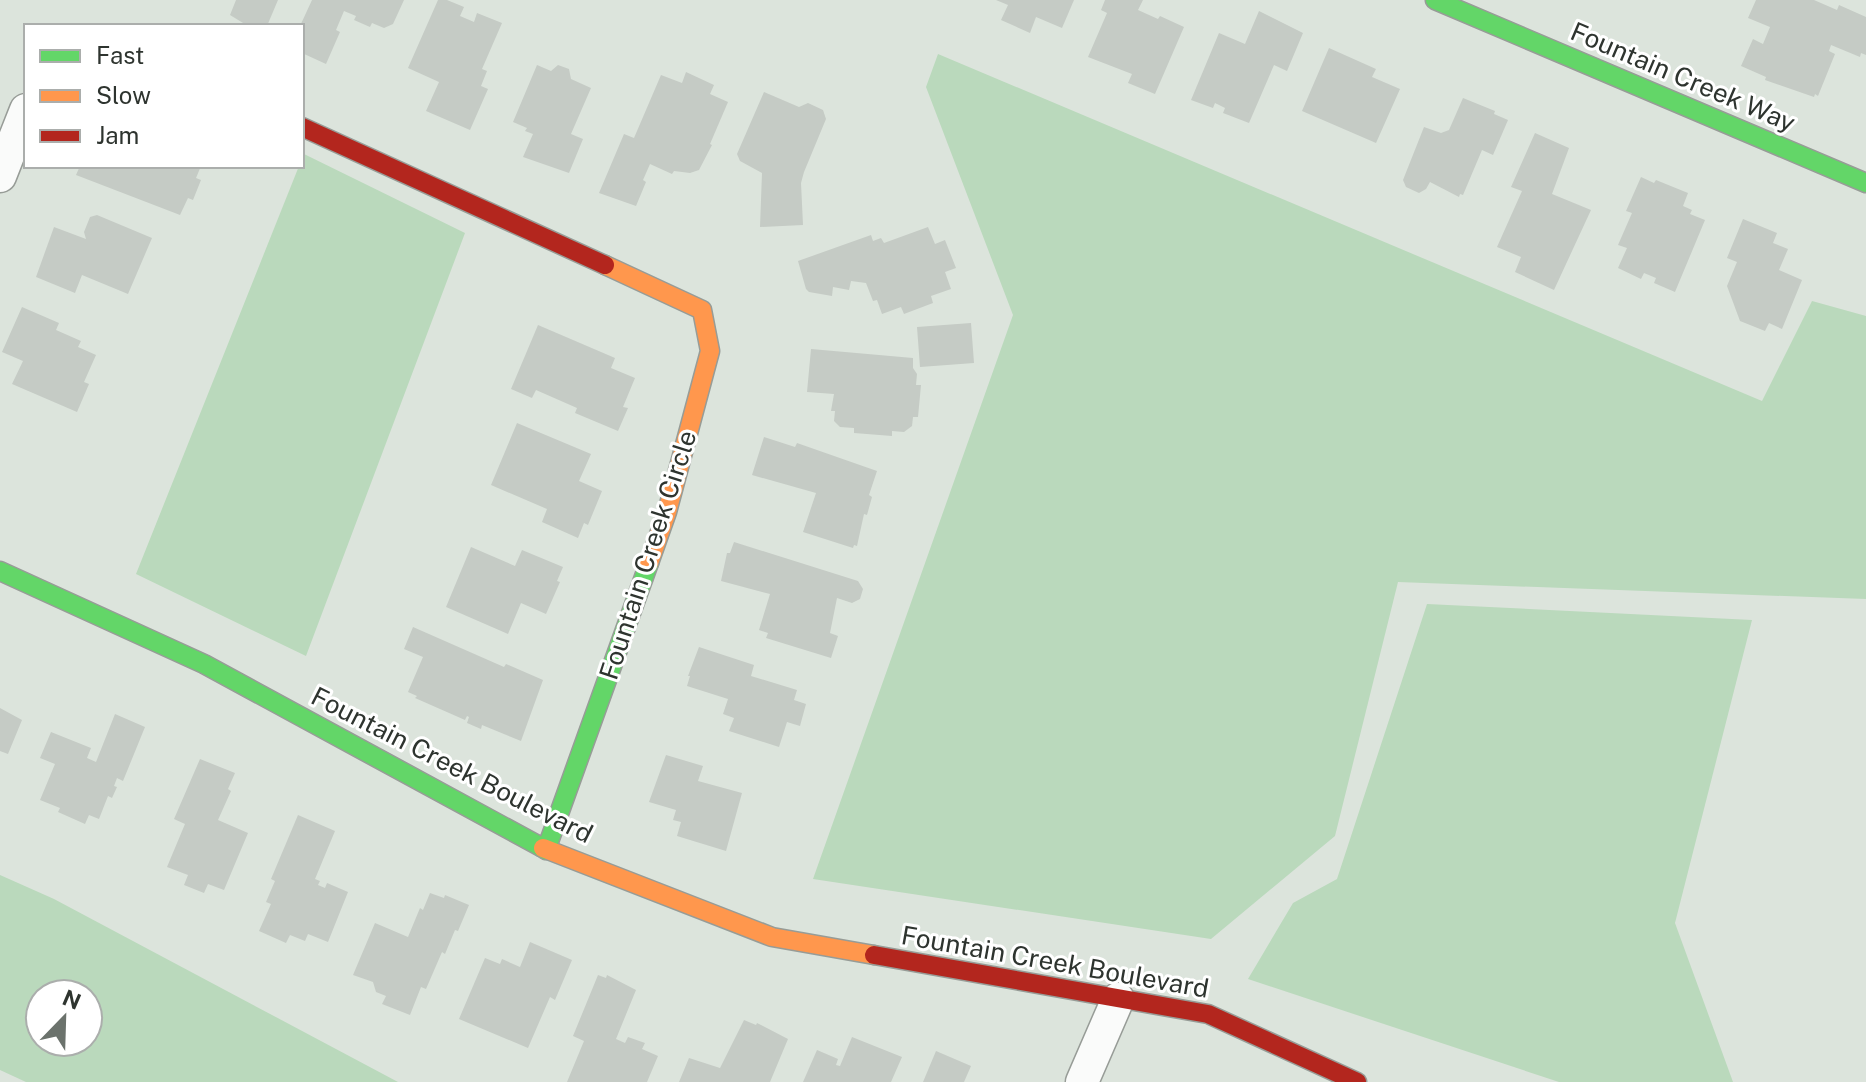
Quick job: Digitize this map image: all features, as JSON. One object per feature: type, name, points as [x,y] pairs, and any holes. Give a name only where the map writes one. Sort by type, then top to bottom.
[{"type":"street","name":"Fountain Creek Way","points":[[1435,0],[1866,183]]},
{"type":"street","points":[[0,176],[24,115]]},
{"type":"street","name":"Fountain Creek Circle","points":[[304,128],[702,310],[710,351],[667,512],[546,850]]},
{"type":"street","name":"Fountain Creek Boulevard","points":[[0,571],[204,664],[546,850],[772,937],[1208,1014],[1357,1082]]},
{"type":"street","points":[[1082,1082],[1118,999]]},
{"type":"green space","points":[[938,54],[1762,401],[1812,301],[1866,316],[1866,599],[1398,582],[1335,836],[1211,939],[813,879],[1013,315],[926,87]]},
{"type":"green space","points":[[304,154],[465,233],[306,656],[136,574],[298,168],[304,168]]},
{"type":"green space","points":[[1427,604],[1752,620],[1675,923],[1733,1082],[1559,1082],[1248,979],[1293,903],[1337,879]]},
{"type":"green space","points":[[0,875],[54,899],[398,1082],[26,1082],[0,1070]]},
{"type":"building","points":[[236,0],[278,0],[268,24],[245,24],[230,15]]},
{"type":"building","points":[[312,0],[404,0],[393,24],[384,28],[372,23],[370,27],[354,20],[356,16],[344,11],[336,30],[340,32],[326,64],[304,54],[304,24],[301,24]]},
{"type":"building","points":[[438,0],[464,7],[460,16],[474,22],[477,13],[502,23],[482,69],[487,71],[481,86],[488,89],[470,130],[426,111],[439,82],[408,68]]},
{"type":"building","points":[[996,0],[1074,0],[1062,28],[1036,17],[1030,33],[1001,20],[1008,5]]},
{"type":"building","points":[[1105,0],[1143,0],[1138,10],[1184,27],[1155,94],[1128,83],[1132,74],[1088,57],[1107,13],[1101,10]]},
{"type":"building","points":[[1756,0],[1814,0],[1837,10],[1839,5],[1866,17],[1866,55],[1861,53],[1860,57],[1831,45],[1829,51],[1835,54],[1818,96],[1815,94],[1814,97],[1765,80],[1766,77],[1741,66],[1753,39],[1763,44],[1770,27],[1748,18]]},
{"type":"building","points":[[1259,11],[1303,33],[1287,71],[1274,65],[1249,123],[1223,113],[1225,108],[1215,103],[1213,108],[1191,100],[1219,33],[1245,44]]},
{"type":"building","points":[[1329,48],[1376,69],[1372,77],[1400,89],[1376,143],[1302,111]]},
{"type":"building","points":[[537,65],[551,71],[558,65],[569,69],[571,79],[591,88],[571,134],[583,139],[569,173],[523,157],[533,134],[513,122]]},
{"type":"building","points":[[686,72],[714,85],[710,94],[728,102],[699,170],[690,173],[674,171],[672,174],[650,164],[636,206],[599,193],[624,134],[634,138],[661,75],[682,83]]},
{"type":"building","points":[[764,92],[799,107],[808,103],[823,110],[826,119],[801,183],[803,225],[760,227],[762,173],[740,161],[737,154]]},
{"type":"building","points":[[1463,98],[1508,120],[1493,155],[1482,150],[1463,195],[1459,197],[1430,182],[1419,193],[1406,187],[1403,180],[1424,127],[1441,133],[1449,130]]},
{"type":"building","points":[[1535,133],[1569,148],[1552,194],[1591,210],[1554,290],[1515,272],[1521,257],[1497,247],[1522,191],[1511,187]]},
{"type":"building","points":[[79,168],[200,168],[196,178],[201,180],[193,200],[188,198],[180,215],[76,175]]},
{"type":"building","points":[[1641,177],[1688,193],[1683,206],[1692,210],[1690,214],[1705,220],[1675,292],[1654,283],[1656,278],[1644,273],[1641,279],[1618,268],[1627,248],[1618,245],[1632,213],[1626,211]]},
{"type":"building","points":[[97,215],[152,238],[128,294],[82,275],[75,293],[36,277],[54,227],[86,239],[84,232],[90,217]]},
{"type":"building","points":[[1743,219],[1777,233],[1773,243],[1788,249],[1779,270],[1802,280],[1782,329],[1769,323],[1765,331],[1740,321],[1727,286],[1737,262],[1727,258]]},
{"type":"building","points":[[928,227],[935,244],[945,240],[956,268],[945,272],[951,289],[931,296],[933,303],[904,314],[901,307],[882,314],[866,283],[851,281],[849,290],[833,287],[832,296],[806,289],[798,261],[871,235],[873,241],[881,238],[884,243]]},
{"type":"building","points":[[22,307],[59,323],[56,330],[81,341],[78,347],[96,355],[84,382],[89,384],[77,412],[12,384],[23,361],[2,352]]},
{"type":"building","points":[[971,323],[974,363],[920,367],[917,327]]},
{"type":"building","points":[[538,325],[615,358],[611,368],[635,378],[623,407],[628,408],[618,431],[575,413],[577,408],[536,390],[532,398],[511,389]]},
{"type":"building","points":[[811,349],[913,358],[916,385],[921,385],[918,417],[913,417],[912,426],[904,432],[892,431],[892,436],[854,433],[854,428],[840,427],[834,421],[835,411],[831,411],[834,394],[807,392]]},
{"type":"building","points":[[517,423],[591,454],[579,481],[602,491],[588,525],[584,523],[578,538],[542,522],[547,509],[491,485]]},
{"type":"building","points":[[764,437],[795,447],[797,443],[877,471],[857,546],[853,548],[803,532],[816,493],[752,475]]},
{"type":"building","points":[[734,542],[858,581],[863,589],[860,599],[852,603],[837,598],[830,633],[838,636],[831,658],[766,638],[768,633],[759,630],[770,594],[721,581],[727,553],[730,553]]},
{"type":"building","points":[[471,547],[515,566],[522,550],[563,567],[546,614],[521,603],[508,634],[446,607]]},
{"type":"building","points":[[413,627],[504,667],[506,664],[543,680],[521,741],[482,725],[481,729],[467,723],[469,717],[465,720],[408,692],[423,657],[404,649]]},
{"type":"building","points":[[699,647],[754,665],[751,676],[797,690],[794,700],[806,704],[800,726],[787,722],[779,747],[729,731],[734,718],[723,714],[728,699],[687,686]]},
{"type":"building","points":[[0,708],[22,720],[8,754],[0,751]]},
{"type":"building","points":[[115,714],[145,727],[123,781],[117,778],[114,786],[117,787],[112,798],[108,796],[99,819],[89,815],[85,824],[40,800],[55,764],[40,758],[51,732],[91,748],[87,758],[96,762]]},
{"type":"building","points":[[666,755],[703,766],[698,781],[742,793],[726,851],[677,836],[681,822],[673,820],[676,810],[649,802]]},
{"type":"building","points":[[200,759],[235,773],[218,820],[248,833],[224,890],[208,884],[204,893],[184,885],[188,875],[167,867],[185,824],[174,819]]},
{"type":"building","points":[[298,815],[335,831],[315,879],[320,881],[318,885],[325,888],[327,883],[348,892],[328,942],[308,934],[305,941],[290,935],[286,943],[259,931],[271,904],[266,902],[275,881],[271,879]]},
{"type":"building","points":[[430,893],[444,898],[445,895],[469,905],[445,954],[442,952],[426,989],[421,987],[410,1015],[382,1004],[386,996],[376,992],[373,982],[353,975],[375,923],[408,937]]},
{"type":"building","points":[[530,942],[572,960],[555,1000],[550,997],[528,1048],[459,1019],[485,958],[500,964],[502,959],[520,967]]},
{"type":"building","points":[[598,975],[606,978],[607,975],[636,990],[616,1039],[625,1043],[628,1037],[645,1043],[642,1049],[658,1056],[647,1082],[567,1082],[584,1041],[573,1036]]},
{"type":"building","points":[[744,1020],[788,1039],[770,1082],[679,1082],[689,1058],[720,1068]]},
{"type":"building","points":[[852,1037],[902,1057],[891,1082],[803,1082],[817,1050],[838,1059],[836,1065],[840,1066]]},
{"type":"building","points":[[936,1051],[971,1066],[964,1082],[923,1082]]},
{"type":"traffic: fast","points":[[1435,0],[1866,183]]},
{"type":"traffic: fast","points":[[546,850],[649,563]]},
{"type":"traffic: fast","points":[[0,571],[204,664],[543,848]]},
{"type":"traffic: slow","points":[[605,265],[702,310],[710,351],[667,512],[649,563]]},
{"type":"traffic: slow","points":[[543,848],[772,937],[874,955]]},
{"type":"traffic: jam","points":[[304,128],[605,265]]},
{"type":"traffic: jam","points":[[874,955],[1208,1014],[1357,1082]]}]
